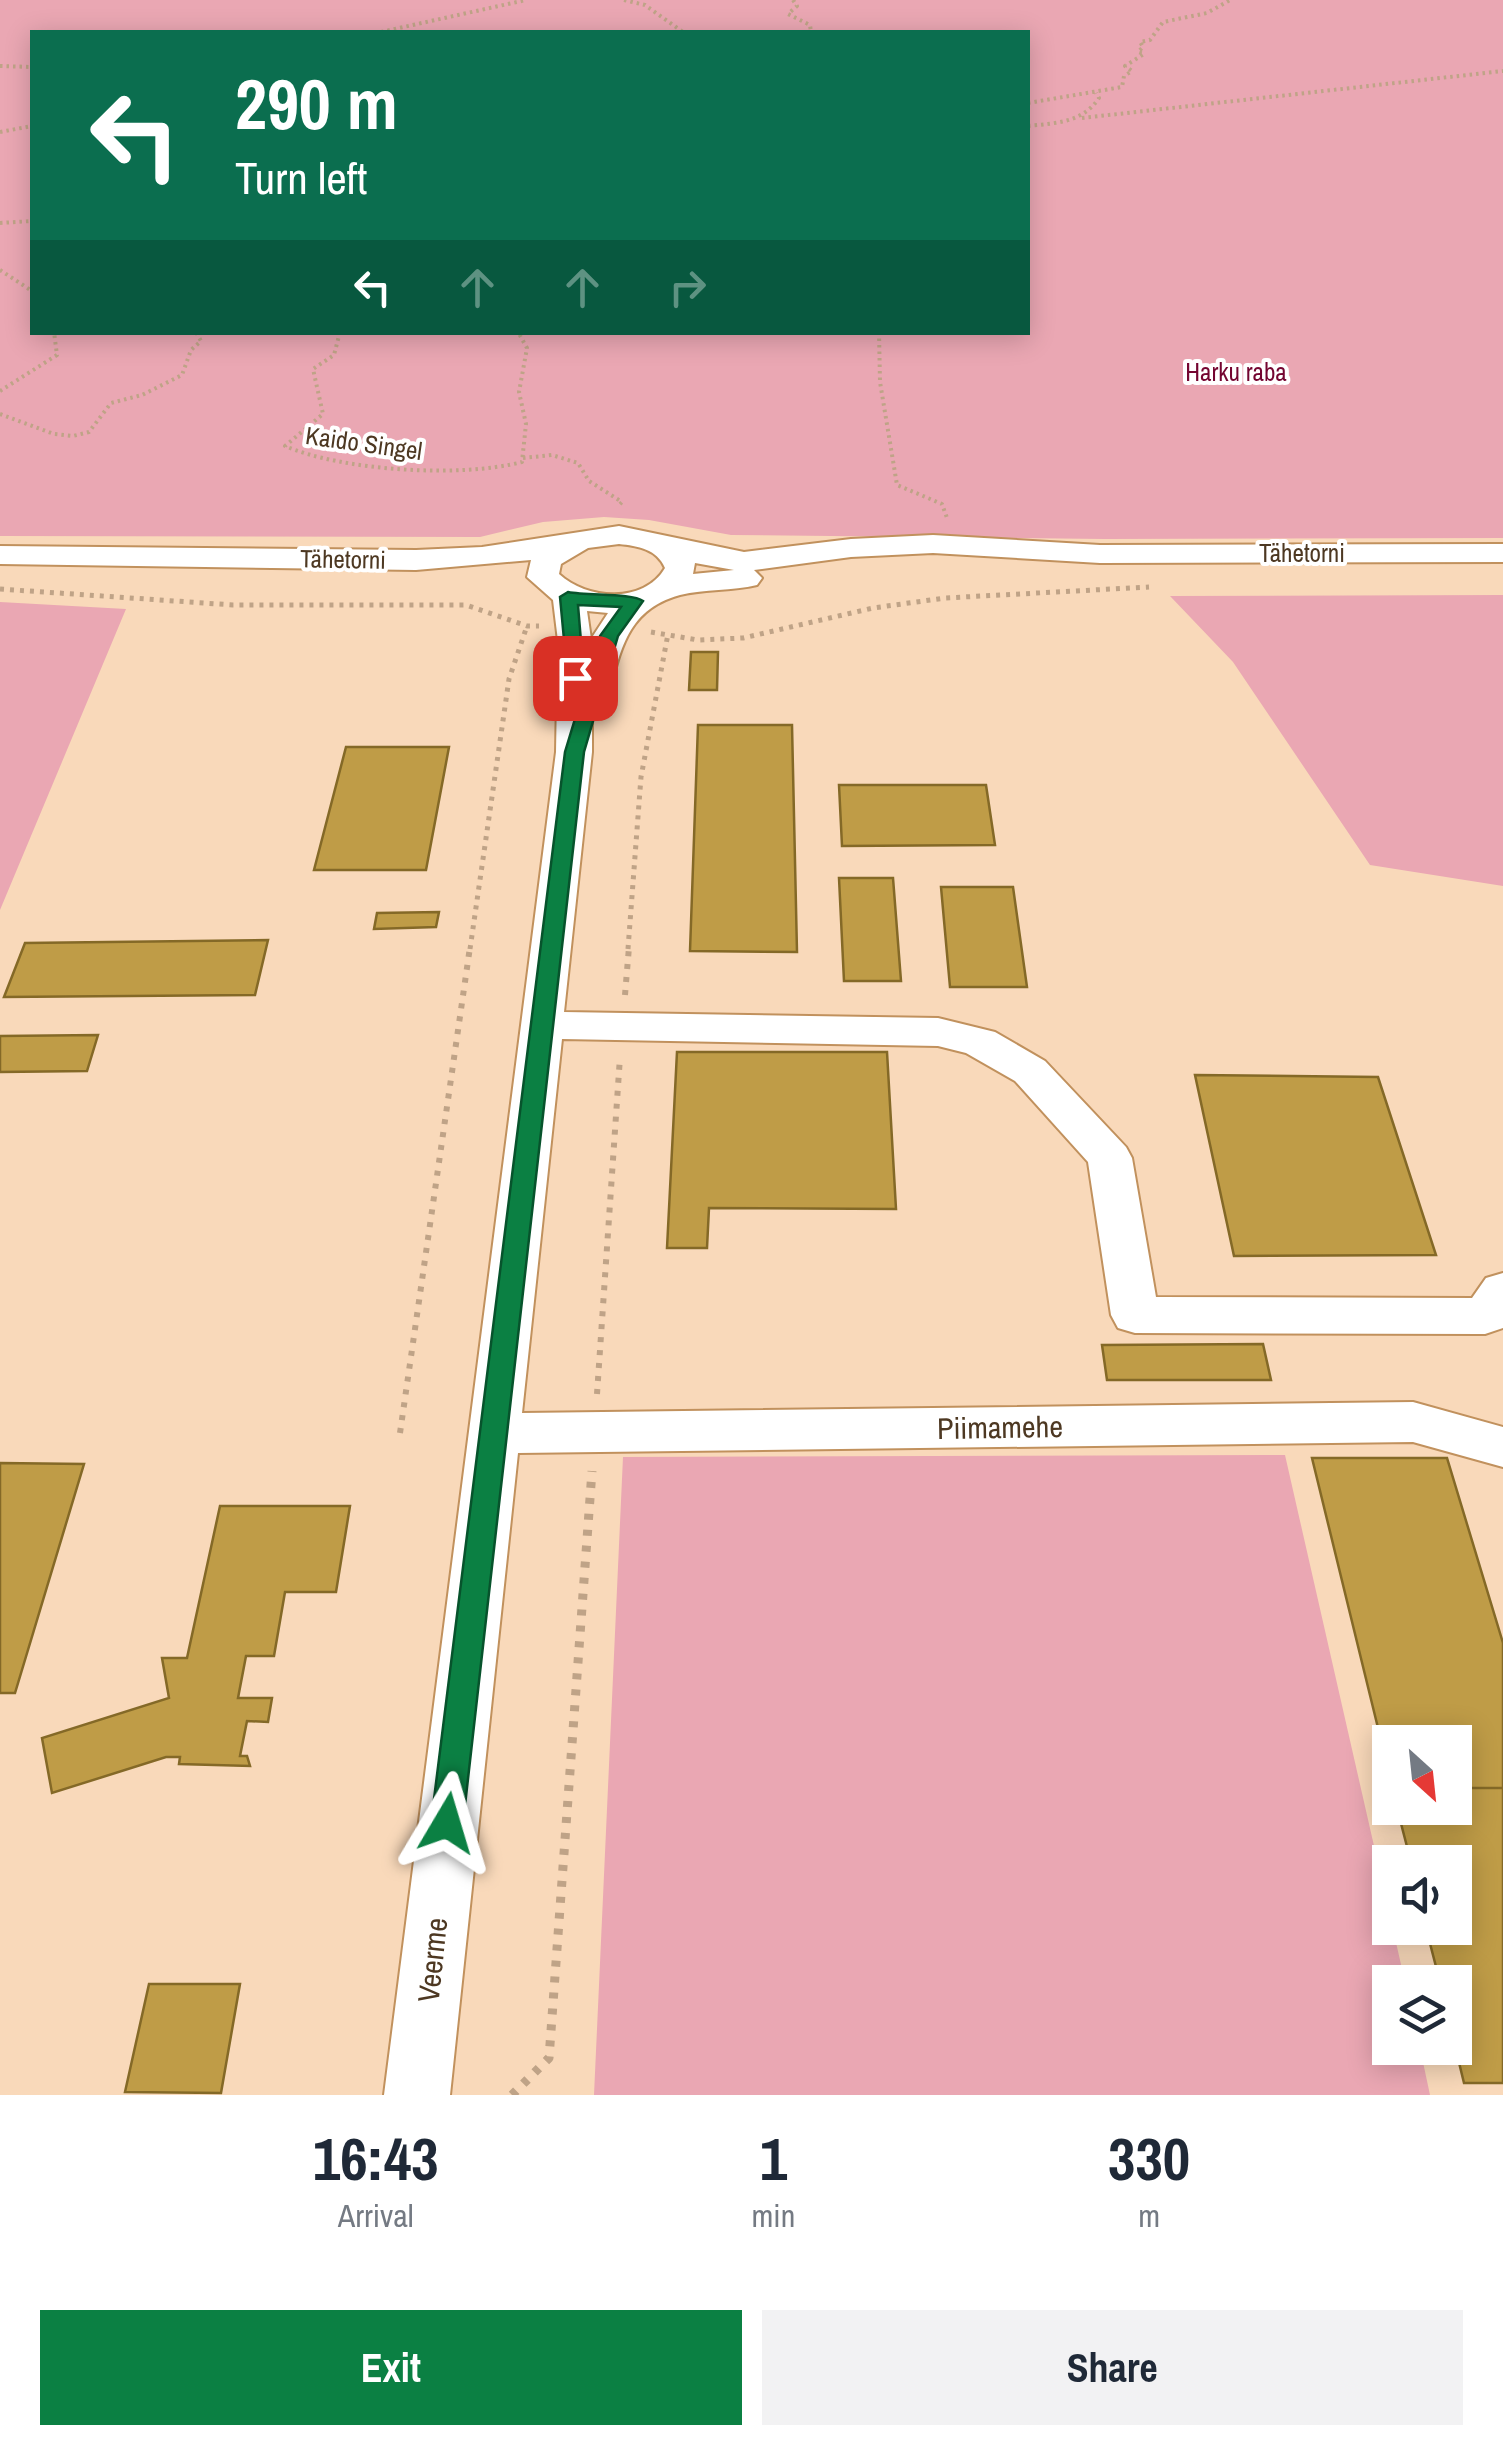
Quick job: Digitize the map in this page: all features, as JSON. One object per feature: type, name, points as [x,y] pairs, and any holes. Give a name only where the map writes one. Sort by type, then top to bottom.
[{"type":"street","name":"Tähetorni","points":[[0,555],[482,558],[619,535],[744,562],[851,548],[933,544],[1100,554],[1503,553]]},
{"type":"street","points":[[560,592],[543,577],[543,566],[563,546]]},
{"type":"street","points":[[668,587],[681,568],[670,549]]},
{"type":"street","name":"Tähetorni","points":[[122,558],[336,578],[512,576],[593,603],[634,601],[668,587],[787,575],[1100,554]]},
{"type":"street","name":"Veerme","points":[[417,2095],[574,752],[575,641],[560,592]]},
{"type":"street","name":"Veerme","points":[[574,752],[609,636],[634,601]]},
{"type":"street","points":[[540,1026],[623,1024],[938,1032],[980,1042],[1030,1071],[1110,1158],[1135,1315],[1485,1316],[1503,1291]]},
{"type":"street","name":"Piimamehe","points":[[493,1433],[1413,1422],[1503,1447]]},
{"type":"path","points":[[390,30],[526,0]]},
{"type":"path","points":[[624,0],[645,5],[680,30]]},
{"type":"path","points":[[792,0],[796,6],[788,14],[811,30]]},
{"type":"path","points":[[1030,102],[1122,87],[1124,76],[1132,70],[1125,66],[1144,54],[1138,52],[1144,47],[1140,42],[1150,40],[1163,22],[1207,12],[1230,0]]},
{"type":"path","points":[[0,66],[30,66]]},
{"type":"path","points":[[1030,126],[1503,71]]},
{"type":"path","points":[[1082,118],[1096,104],[1096,93]]},
{"type":"path","points":[[0,132],[30,126]]},
{"type":"path","points":[[0,223],[30,221]]},
{"type":"path","points":[[0,270],[30,290]]},
{"type":"path","points":[[0,391],[57,356],[54,335]]},
{"type":"path","points":[[0,414],[54,434],[74,436],[89,432],[111,403],[142,395],[182,375],[191,350],[201,341],[198,335]]},
{"type":"path","name":"Kaido Singel","points":[[339,335],[334,355],[313,370],[314,385],[324,401],[323,414],[290,438],[285,446],[292,452],[409,470],[449,471],[488,471],[522,462],[522,458],[552,456],[578,463],[589,481],[614,493],[622,502],[613,510]]},
{"type":"path","points":[[520,335],[526,348],[519,392],[526,424],[522,458]]},
{"type":"path","points":[[879,335],[877,355],[897,485],[942,504],[948,521]]},
{"type":"path","points":[[400,1433],[508,679],[527,626]]},
{"type":"path","points":[[512,2095],[549,2058],[640,776],[668,634]]},
{"type":"green space","name":"Harku raba","points":[[0,0],[1503,0],[1503,538],[731,535],[649,520],[604,517],[543,522],[480,537],[0,536]]},
{"type":"green space","points":[[1503,595],[1503,886],[1370,865],[1233,662],[1170,596]]},
{"type":"green space","points":[[0,602],[126,609],[0,910]]},
{"type":"green space","points":[[1285,1455],[1374,1845],[1372,1945],[1397,1945],[1401,1965],[1372,1965],[1372,2065],[1424,2065],[1430,2095],[594,2095],[623,1457]]},
{"type":"building","points":[[691,652],[718,652],[717,690],[689,690]]},
{"type":"building","points":[[698,725],[792,725],[797,952],[690,951]]},
{"type":"building","points":[[346,747],[449,747],[426,870],[314,870]]},
{"type":"building","points":[[839,785],[986,785],[995,845],[842,846]]},
{"type":"building","points":[[839,878],[893,878],[901,981],[844,981]]},
{"type":"building","points":[[941,887],[1013,887],[1027,987],[950,987]]},
{"type":"building","points":[[439,912],[436,927],[374,929],[377,913]]},
{"type":"building","points":[[268,940],[255,995],[4,997],[25,943]]},
{"type":"building","points":[[98,1035],[87,1071],[0,1072],[0,1036]]},
{"type":"building","points":[[677,1052],[887,1052],[896,1209],[709,1208],[707,1248],[667,1248]]},
{"type":"building","points":[[1195,1075],[1378,1077],[1436,1255],[1234,1256]]},
{"type":"building","points":[[1263,1344],[1271,1380],[1107,1380],[1102,1345]]},
{"type":"building","points":[[1312,1458],[1447,1458],[1503,1643],[1503,1788],[1472,1788],[1472,1725],[1377,1725]]},
{"type":"building","points":[[0,1463],[84,1464],[15,1693],[0,1693]]},
{"type":"building","points":[[220,1506],[350,1506],[336,1592],[285,1592],[274,1656],[246,1656],[238,1698],[272,1698],[268,1722],[247,1721],[240,1756],[247,1756],[250,1766],[179,1764],[180,1757],[166,1757],[52,1793],[42,1738],[169,1698],[162,1658],[187,1658]]},
{"type":"building","points":[[1472,1788],[1503,1788],[1503,2083],[1464,2083],[1460,2065],[1472,2065],[1472,1965],[1436,1965],[1430,1945],[1472,1945],[1472,1845],[1407,1845],[1401,1825],[1472,1825]]},
{"type":"building","points":[[149,1984],[240,1984],[221,2093],[125,2092]]},
{"type":"route","points":[[447,1823],[574,752],[609,636],[634,601],[593,603],[568,597],[574,627],[575,678]]}]
